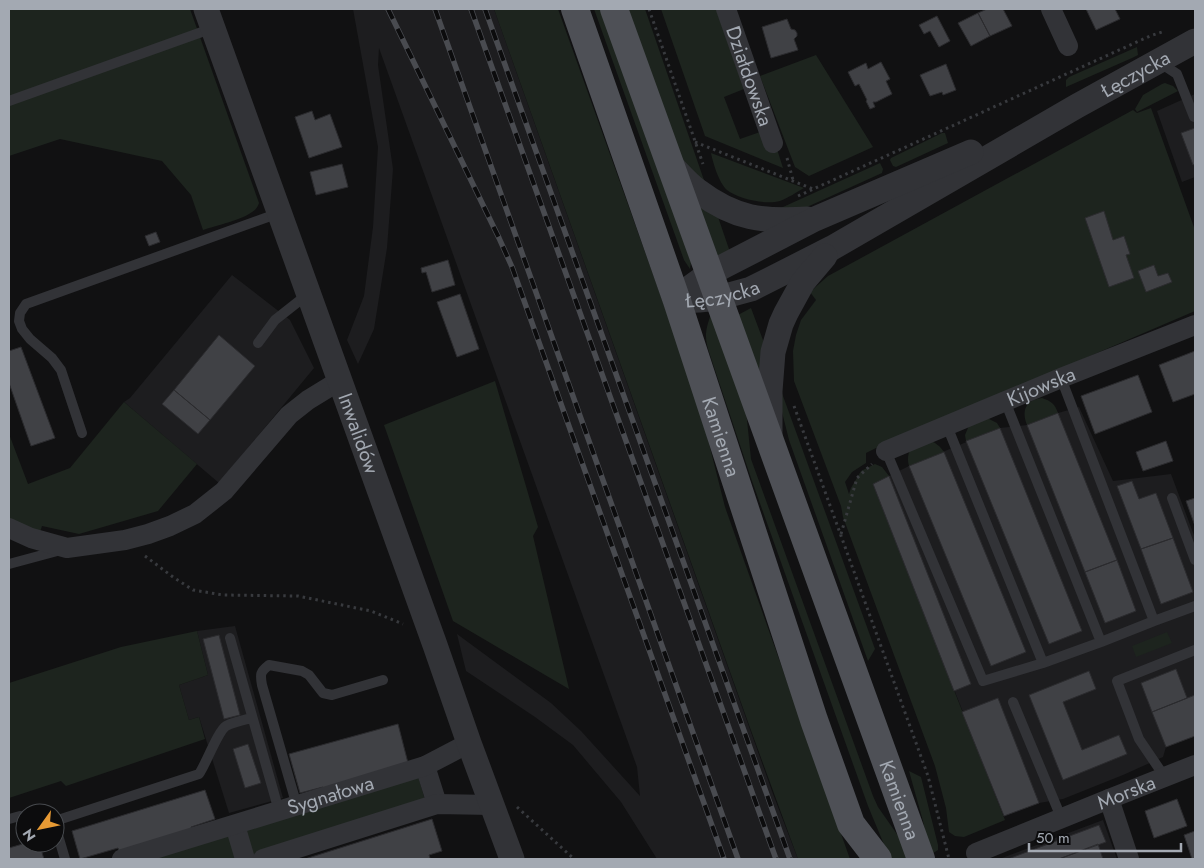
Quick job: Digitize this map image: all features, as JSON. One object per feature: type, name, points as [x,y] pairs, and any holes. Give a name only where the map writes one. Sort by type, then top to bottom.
[{"type":"main road","name":"Kamienna","points":[[575,9],[677,301],[814,720],[851,824],[878,859]]},
{"type":"main road","name":"Kamienna","points":[[614,9],[921,859]]},
{"type":"street","name":"Działdowska","points":[[726,9],[773,143]]},
{"type":"street","points":[[1051,9],[1068,46]]},
{"type":"street","name":"Inwalidów","points":[[209,19],[469,743],[501,803],[512,859]]},
{"type":"street","name":"Łęczycka","points":[[714,286],[751,289],[832,248],[1077,106],[1195,41]]},
{"type":"street","points":[[1158,62],[1195,49]]},
{"type":"street","name":"Łęczycka","points":[[677,301],[699,300],[714,286],[816,219],[1077,106]]},
{"type":"street","points":[[670,164],[697,191],[731,212],[765,220],[816,219]]},
{"type":"street","points":[[770,442],[770,391],[773,352],[781,324],[803,282],[832,248]]},
{"type":"street","name":"Kijowska","points":[[886,451],[1061,378],[1195,325]]},
{"type":"street","points":[[9,528],[31,538],[67,548],[125,540],[170,526],[195,514],[224,491],[290,415],[308,400],[340,381]]},
{"type":"street","name":"Sygnałowa","points":[[122,859],[425,766],[469,743]]},
{"type":"street","name":"Morska","points":[[986,853],[1061,818],[1195,765]]},
{"type":"street","points":[[425,766],[437,804]]},
{"type":"street","points":[[1109,799],[1129,859]]},
{"type":"street","name":"Sygnałowa","points":[[263,859],[437,804],[501,803]]},
{"type":"street","points":[[851,824],[859,859]]},
{"type":"street","points":[[235,825],[245,859]]},
{"type":"lane","points":[[9,101],[209,19]]},
{"type":"lane","points":[[1158,62],[1178,74],[1194,117]]},
{"type":"lane","points":[[82,433],[61,370],[52,358],[22,330],[19,321],[20,313],[26,304],[279,213]]},
{"type":"lane","points":[[258,343],[274,320],[308,294]]},
{"type":"lane","points":[[1061,378],[1154,621]]},
{"type":"lane","points":[[1005,401],[1101,642]]},
{"type":"lane","points":[[947,426],[1043,663]]},
{"type":"lane","points":[[886,451],[983,681],[1043,663],[1195,606]]},
{"type":"lane","points":[[1172,498],[1195,560]]},
{"type":"lane","points":[[9,564],[67,548]]},
{"type":"lane","points":[[230,638],[252,718],[288,809]]},
{"type":"lane","points":[[1163,778],[1160,770],[1138,739],[1117,681],[1195,650]]},
{"type":"lane","points":[[288,809],[260,675],[264,669],[269,666],[302,671],[309,674],[323,693],[332,695],[383,680]]},
{"type":"lane","points":[[1013,702],[1061,818]]},
{"type":"lane","points":[[65,819],[199,774],[221,731],[226,727],[252,718]]},
{"type":"path","points":[[648,9],[704,169]]},
{"type":"path","points":[[796,197],[1168,29]]},
{"type":"path","points":[[695,142],[814,189]]},
{"type":"path","points":[[793,406],[928,776],[949,859]]},
{"type":"path","points":[[841,535],[857,478],[886,451]]},
{"type":"path","points":[[125,540],[193,590],[223,595],[298,596],[371,611],[407,625]]},
{"type":"path","points":[[501,803],[574,859]]},
{"type":"shaded area","points":[[9,9],[190,9],[259,203],[256,209],[243,217],[203,230],[191,195],[162,161],[60,139],[9,156]]},
{"type":"shaded area","points":[[353,9],[494,9],[773,794],[798,859],[657,859],[621,802],[573,745],[466,671],[457,634],[551,703],[581,731],[640,796],[637,767],[379,48],[378,65],[393,169],[387,248],[374,329],[358,364],[347,340],[364,296],[373,227],[378,147]]},
{"type":"shaded area","points":[[494,9],[558,9],[698,400],[725,507],[850,859],[798,859]]},
{"type":"shaded area","points":[[594,9],[601,9],[691,262],[690,269],[684,260]]},
{"type":"shaded area","points":[[628,9],[645,9],[706,186],[685,167]]},
{"type":"shaded area","points":[[661,9],[716,9],[744,89],[724,97],[740,139],[760,132],[777,149],[783,168],[705,136]]},
{"type":"shaded area","points":[[1137,47],[1138,55],[1066,87],[1066,80],[1069,77]]},
{"type":"shaded area","points":[[816,55],[873,147],[809,176],[795,167],[760,76]]},
{"type":"shaded area","points":[[1165,83],[1173,86],[1178,91],[1137,112],[1135,109],[1143,95]]},
{"type":"shaded area","points":[[1195,94],[1195,177],[1182,182],[1157,111]]},
{"type":"shaded area","points":[[1151,108],[1195,230],[1195,311],[880,446],[866,453],[866,463],[852,472],[845,482],[849,494],[861,471],[875,464],[882,467],[889,476],[873,484],[1005,820],[964,837],[955,836],[949,832],[946,808],[935,766],[794,381],[793,351],[796,335],[801,320],[816,300],[810,292],[828,276],[1133,110],[1137,113]]},
{"type":"shaded area","points":[[945,133],[948,143],[896,167],[893,166],[891,158]]},
{"type":"shaded area","points":[[711,153],[804,188],[783,200],[774,202],[760,202],[738,196],[727,190],[721,183]]},
{"type":"shaded area","points":[[880,163],[883,169],[882,173],[807,207],[779,209],[783,207]]},
{"type":"shaded area","points":[[699,206],[717,214],[730,252],[717,258]]},
{"type":"shaded area","points":[[232,275],[290,320],[314,368],[219,483],[124,402],[130,398]]},
{"type":"shaded area","points":[[751,308],[766,348],[762,378],[736,316]]},
{"type":"shaded area","points":[[711,314],[746,410],[751,459],[873,796],[878,807],[899,837],[907,859],[890,859],[868,806],[752,481],[708,349],[706,334]]},
{"type":"shaded area","points":[[495,381],[538,527],[533,536],[569,689],[453,621],[384,425]]},
{"type":"shaded area","points":[[779,385],[875,649],[868,661],[789,440],[781,408]]},
{"type":"shaded area","points":[[1042,398],[1052,403],[1058,413],[1027,425],[1025,420],[1026,407],[1032,401]]},
{"type":"shaded area","points":[[124,402],[197,464],[158,511],[79,534],[42,526],[40,532],[9,520],[9,434],[28,484],[70,468]]},
{"type":"shaded area","points":[[1079,407],[1113,481],[1171,474],[1195,538],[1195,736],[1166,747],[1163,757],[1123,775],[1063,799],[1039,803],[1004,816],[873,484],[909,466],[1000,428],[1027,425]]},
{"type":"shaded area","points":[[985,417],[997,423],[1000,428],[966,441],[965,435],[970,423]]},
{"type":"shaded area","points":[[929,440],[938,445],[944,452],[909,466],[908,456],[911,447]]},
{"type":"shaded area","points":[[235,626],[283,798],[229,813],[199,717],[189,720],[179,685],[208,675],[197,631]]},
{"type":"shaded area","points":[[197,631],[208,675],[179,685],[189,720],[199,717],[205,739],[66,786],[61,781],[9,798],[9,683],[121,647]]},
{"type":"shaded area","points":[[1167,632],[1172,643],[1136,657],[1132,646]]},
{"type":"shaded area","points":[[909,771],[921,777],[938,845],[938,850],[930,855],[923,821]]},
{"type":"shaded area","points":[[418,776],[426,803],[250,856],[241,829]]},
{"type":"shaded area","points":[[1103,820],[1117,859],[1002,859],[1002,858]]},
{"type":"shaded area","points":[[230,834],[237,859],[145,859]]},
{"type":"building","points":[[987,9],[1003,9],[1012,26],[990,36],[978,13]]},
{"type":"building","points":[[1086,9],[1115,9],[1120,19],[1096,30]]},
{"type":"building","points":[[978,13],[990,36],[971,46],[958,23]]},
{"type":"building","points":[[937,16],[950,41],[939,47],[930,31],[924,34],[919,25]]},
{"type":"building","points":[[787,19],[791,29],[797,33],[794,39],[798,50],[771,58],[762,27]]},
{"type":"building","points":[[881,62],[890,79],[886,81],[892,94],[873,102],[875,107],[870,109],[859,84],[855,86],[848,72],[866,63],[868,69]]},
{"type":"building","points":[[946,64],[956,90],[943,95],[942,92],[930,96],[920,75]]},
{"type":"building","points":[[312,111],[315,120],[330,114],[342,147],[309,158],[295,117]]},
{"type":"building","points":[[1195,128],[1195,164],[1193,165],[1181,133]]},
{"type":"building","points":[[342,164],[348,187],[316,195],[310,172]]},
{"type":"building","points":[[1104,211],[1113,240],[1124,236],[1130,254],[1126,255],[1134,278],[1109,287],[1085,218]]},
{"type":"building","points":[[156,232],[160,242],[149,246],[145,236]]},
{"type":"building","points":[[448,260],[455,285],[432,292],[426,272],[422,273],[421,268]]},
{"type":"building","points":[[1154,265],[1158,276],[1168,273],[1172,282],[1146,292],[1138,271]]},
{"type":"building","points":[[460,294],[479,349],[457,357],[437,302]]},
{"type":"building","points":[[219,335],[255,366],[210,420],[174,390]]},
{"type":"building","points":[[21,347],[55,438],[31,446],[9,383],[9,351]]},
{"type":"building","points":[[1195,351],[1195,394],[1173,402],[1159,365]]},
{"type":"building","points":[[1138,375],[1152,412],[1095,434],[1081,396]]},
{"type":"building","points":[[174,390],[210,420],[198,434],[162,404]]},
{"type":"building","points":[[1058,413],[1117,560],[1085,572],[1027,425]]},
{"type":"building","points":[[1000,428],[1082,631],[1049,644],[966,441]]},
{"type":"building","points":[[1166,441],[1173,461],[1143,471],[1136,452]]},
{"type":"building","points":[[944,452],[1026,652],[991,666],[909,466]]},
{"type":"building","points":[[889,476],[971,684],[954,691],[873,484]]},
{"type":"building","points":[[1132,481],[1139,499],[1156,493],[1173,538],[1141,549],[1117,486]]},
{"type":"building","points":[[1195,498],[1195,526],[1186,501]]},
{"type":"building","points":[[1173,538],[1193,592],[1161,604],[1141,549]]},
{"type":"building","points":[[1117,560],[1136,611],[1105,623],[1085,572]]},
{"type":"building","points":[[219,635],[240,715],[224,719],[203,639]]},
{"type":"building","points":[[1176,669],[1187,698],[1152,712],[1141,683]]},
{"type":"building","points":[[1089,671],[1096,689],[1063,702],[1082,750],[1119,735],[1127,754],[1063,780],[1029,695]]},
{"type":"building","points":[[1195,695],[1195,736],[1166,747],[1152,712]]},
{"type":"building","points":[[998,698],[1039,803],[1004,816],[962,712]]},
{"type":"building","points":[[398,724],[408,763],[324,790],[323,787],[300,793],[289,754]]},
{"type":"building","points":[[248,744],[261,783],[245,788],[233,749]]},
{"type":"building","points":[[205,790],[215,819],[191,827],[192,832],[120,854],[118,848],[80,859],[72,831]]},
{"type":"building","points":[[1177,799],[1187,826],[1154,838],[1145,811]]},
{"type":"building","points":[[432,819],[442,851],[429,855],[430,858],[427,859],[305,859]]},
{"type":"building","points":[[1099,825],[1106,842],[1059,859],[1008,859]]},
{"type":"building","points":[[1195,831],[1195,859],[1192,859],[1184,835]]},
{"type":"building","points":[[1098,844],[1103,859],[1059,859]]},
{"type":"building","points":[[15,846],[15,853],[42,853],[44,859],[9,859],[9,848]]},
{"type":"railway","points":[[388,9],[512,267],[724,859]]},
{"type":"railway","points":[[435,9],[738,859]]},
{"type":"railway","points":[[471,9],[776,859]]},
{"type":"railway","points":[[485,9],[790,859]]}]
